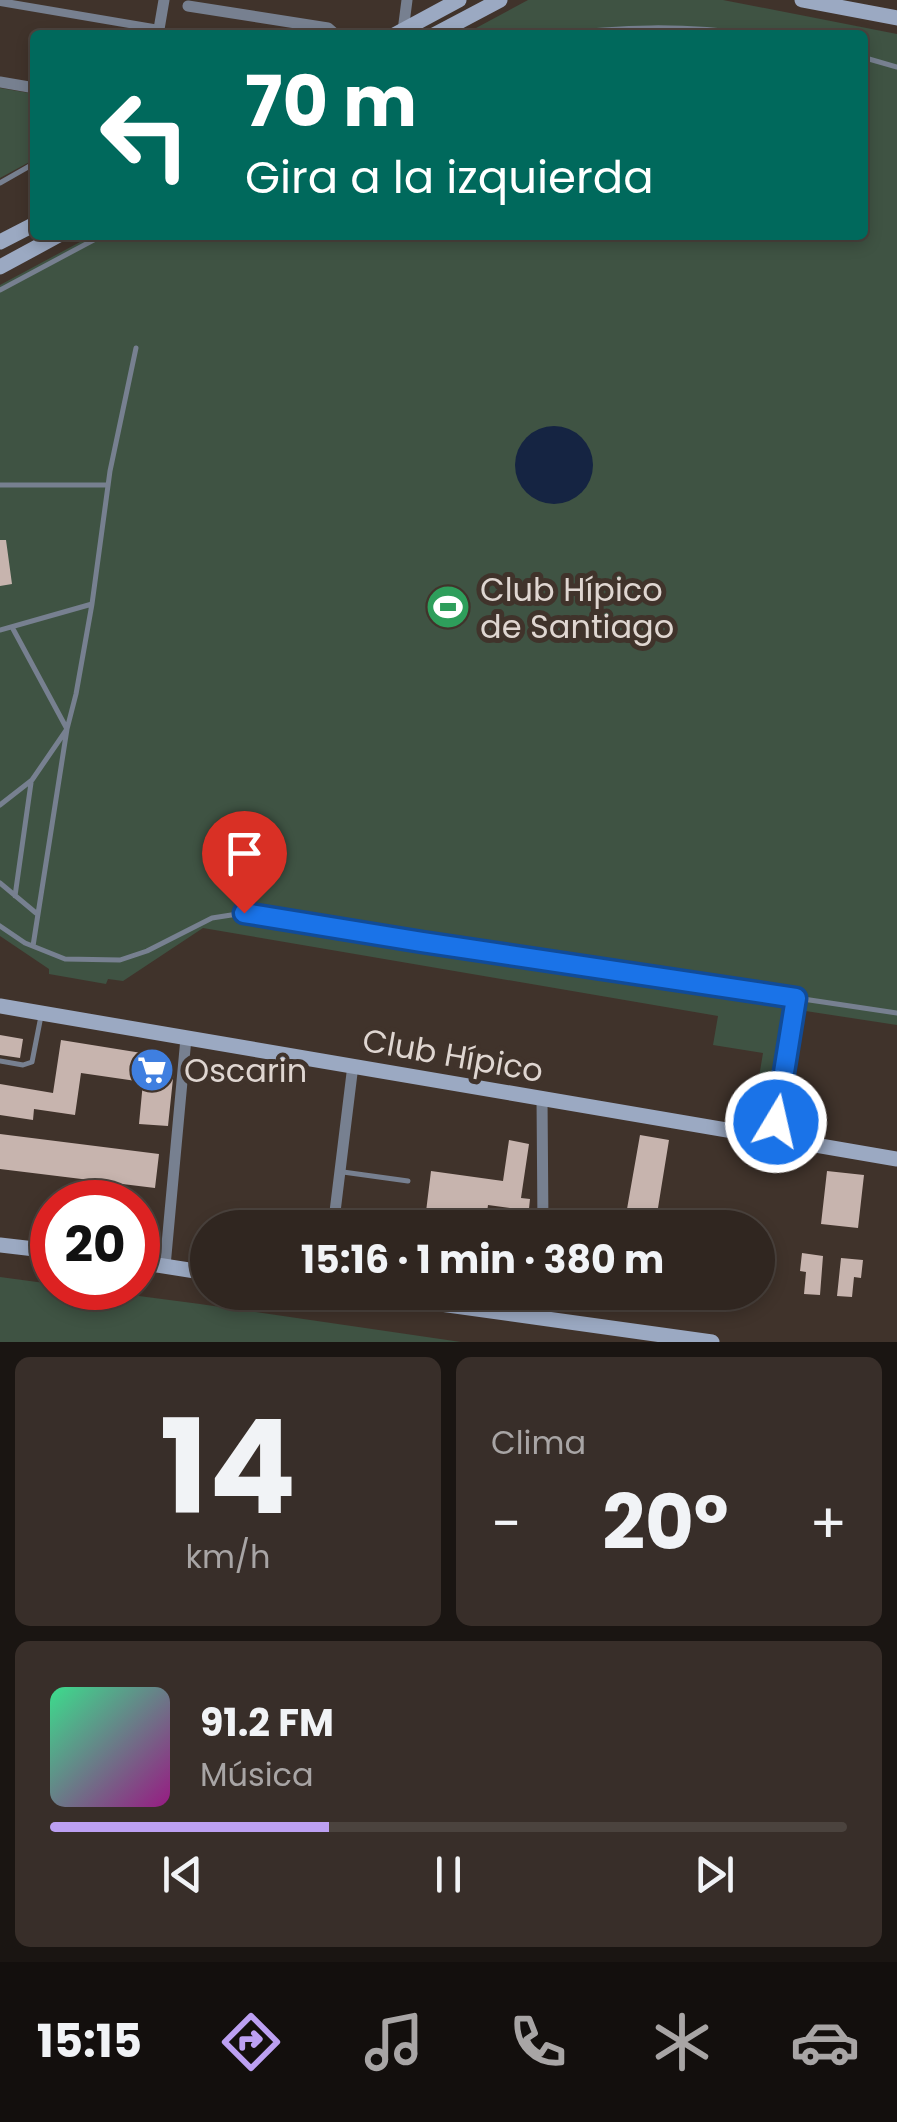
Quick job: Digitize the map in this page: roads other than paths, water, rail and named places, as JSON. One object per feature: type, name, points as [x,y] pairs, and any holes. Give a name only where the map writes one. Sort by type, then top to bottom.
[{"type":"main road","points":[[407,30],[458,0]]},
{"type":"main road","points":[[443,30],[500,0]]},
{"type":"main road","points":[[802,0],[897,18]]},
{"type":"main road","points":[[0,242],[30,227]]},
{"type":"main road","points":[[0,266],[49,240]]},
{"type":"main road","name":"Club Hípico","points":[[0,1006],[897,1158]]},
{"type":"main road","points":[[0,1245],[30,1249]]},
{"type":"main road","points":[[160,1265],[190,1270]]},
{"type":"main road","points":[[484,1310],[712,1342]]},
{"type":"street","points":[[159,30],[164,0]]},
{"type":"street","points":[[401,30],[408,0]]},
{"type":"street","points":[[0,2],[148,30]]},
{"type":"street","points":[[188,6],[330,30]]},
{"type":"street","points":[[0,82],[30,87]]},
{"type":"street","points":[[165,1266],[186,1038]]},
{"type":"street","points":[[335,1210],[353,1066]]},
{"type":"street","points":[[542,1098],[543,1210]]},
{"type":"street","points":[[542,1310],[542,1318]]},
{"type":"lane","points":[[586,30],[666,26],[721,30]]},
{"type":"lane","points":[[868,58],[896,65]]},
{"type":"lane","points":[[0,183],[30,167]]},
{"type":"lane","points":[[0,290],[94,240]]},
{"type":"lane","points":[[33,946],[67,729],[92,604],[108,485],[136,348]]},
{"type":"lane","points":[[0,485],[108,485]]},
{"type":"lane","points":[[0,630],[92,604]]},
{"type":"lane","points":[[12,627],[67,729]]},
{"type":"lane","points":[[0,805],[32,780],[67,729]]},
{"type":"lane","points":[[15,896],[32,780]]},
{"type":"lane","points":[[0,883],[38,915]]},
{"type":"lane","points":[[0,926],[33,946],[66,959],[120,960],[212,918],[244,913],[897,1013]]},
{"type":"lane","points":[[773,1137],[796,998]]},
{"type":"lane","points":[[0,1061],[23,1065],[32,1062],[42,1013]]},
{"type":"lane","points":[[340,1172],[408,1181]]},
{"type":"water","points":[[554,426],[582,437],[593,465],[582,493],[554,504],[526,493],[515,465],[526,437]]},
{"type":"place","name":"Club Hípico de Santiago","points":[[448,607]]},
{"type":"place","name":"Oscarin","points":[[152,1070]]}]
